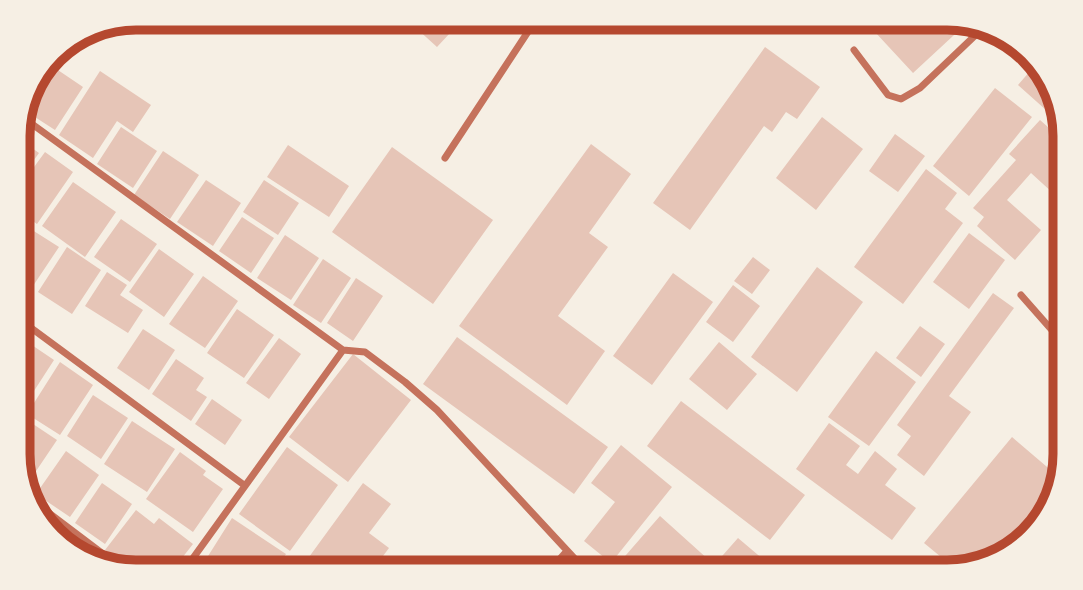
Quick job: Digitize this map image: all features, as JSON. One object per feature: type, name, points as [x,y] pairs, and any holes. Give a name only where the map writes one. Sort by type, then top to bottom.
[{"type":"street","points":[[445,158],[529,30]]},
{"type":"street","points":[[854,50],[888,95],[901,99],[920,88],[977,34]]},
{"type":"street","points":[[31,123],[342,349],[365,352],[405,382],[437,410],[574,560]]},
{"type":"street","points":[[1021,295],[1053,331]]},
{"type":"street","points":[[30,327],[244,485]]},
{"type":"street","points":[[191,560],[342,349]]},
{"type":"street","points":[[47,512],[105,556]]},
{"type":"street","points":[[559,560],[566,552]]},
{"type":"building","points":[[418,30],[453,30],[437,47]]},
{"type":"building","points":[[873,30],[958,31],[913,73]]},
{"type":"building","points":[[765,47],[820,87],[797,119],[786,112],[772,132],[764,126],[690,230],[653,203]]},
{"type":"building","points":[[55,68],[83,87],[55,130],[32,115],[38,95]]},
{"type":"building","points":[[100,71],[151,105],[133,132],[117,121],[93,158],[59,135]]},
{"type":"building","points":[[1030,71],[1042,89],[1050,114],[1018,85]]},
{"type":"building","points":[[995,88],[1032,117],[969,196],[933,166]]},
{"type":"building","points":[[822,117],[863,149],[816,210],[776,178]]},
{"type":"building","points":[[1040,120],[1053,131],[1053,193],[1031,173],[1007,200],[1041,230],[1015,260],[977,226],[984,217],[973,208],[1016,160],[1009,154]]},
{"type":"building","points":[[121,127],[157,151],[133,188],[97,164]]},
{"type":"building","points":[[895,134],[925,156],[898,192],[869,171]]},
{"type":"building","points":[[591,144],[631,174],[589,233],[608,247],[558,316],[605,351],[567,405],[459,326]]},
{"type":"building","points":[[288,145],[349,186],[329,217],[267,177]]},
{"type":"building","points":[[30,147],[39,153],[30,165]]},
{"type":"building","points":[[392,147],[493,220],[433,304],[332,232]]},
{"type":"building","points":[[163,151],[199,175],[170,219],[134,195]]},
{"type":"building","points":[[45,152],[73,172],[37,224],[30,219],[30,173]]},
{"type":"building","points":[[926,169],[957,193],[945,209],[963,223],[903,304],[854,267]]},
{"type":"building","points":[[206,180],[241,203],[213,246],[177,222]]},
{"type":"building","points":[[264,180],[299,203],[278,235],[243,212]]},
{"type":"building","points":[[73,182],[116,212],[85,257],[42,226]]},
{"type":"building","points":[[242,217],[274,238],[251,273],[219,251]]},
{"type":"building","points":[[121,219],[157,244],[130,282],[94,257]]},
{"type":"building","points":[[30,229],[59,247],[30,288]]},
{"type":"building","points":[[969,233],[1005,260],[969,309],[933,282]]},
{"type":"building","points":[[285,235],[319,258],[291,300],[257,278]]},
{"type":"building","points":[[67,247],[101,270],[72,314],[38,292]]},
{"type":"building","points":[[159,249],[194,274],[164,317],[129,292]]},
{"type":"building","points":[[753,257],[770,270],[752,294],[734,281]]},
{"type":"building","points":[[323,259],[351,278],[321,323],[293,305]]},
{"type":"building","points":[[817,267],[863,302],[797,392],[751,357]]},
{"type":"building","points":[[107,272],[127,285],[120,295],[143,310],[128,333],[85,306]]},
{"type":"building","points":[[673,273],[713,302],[652,385],[613,356]]},
{"type":"building","points":[[203,276],[238,301],[205,348],[169,324]]},
{"type":"building","points":[[356,278],[383,296],[353,341],[327,323]]},
{"type":"building","points":[[733,285],[760,306],[733,342],[706,322]]},
{"type":"building","points":[[993,293],[1014,308],[949,396],[971,412],[924,476],[897,455],[911,436],[897,425]]},
{"type":"building","points":[[237,309],[274,335],[244,378],[207,353]]},
{"type":"building","points":[[920,326],[945,344],[921,377],[896,358]]},
{"type":"building","points":[[143,329],[175,350],[149,390],[117,368]]},
{"type":"building","points":[[457,337],[608,447],[574,494],[423,384]]},
{"type":"building","points":[[279,338],[301,354],[269,399],[246,383]]},
{"type":"building","points":[[719,342],[757,374],[727,410],[689,379]]},
{"type":"building","points":[[30,344],[54,360],[30,397]]},
{"type":"building","points":[[876,351],[916,382],[869,446],[828,417]]},
{"type":"building","points":[[353,354],[411,400],[348,482],[289,437]]},
{"type":"building","points":[[176,359],[204,378],[196,390],[207,397],[191,421],[152,394]]},
{"type":"building","points":[[60,362],[93,385],[60,435],[30,416],[30,409]]},
{"type":"building","points":[[93,395],[128,418],[101,459],[67,436]]},
{"type":"building","points":[[212,399],[242,420],[225,445],[195,424]]},
{"type":"building","points":[[681,401],[805,495],[770,540],[647,446]]},
{"type":"building","points":[[132,421],[175,449],[147,492],[104,464]]},
{"type":"building","points":[[30,422],[57,440],[32,477]]},
{"type":"building","points":[[829,423],[860,446],[846,465],[858,474],[875,451],[897,469],[885,485],[916,508],[892,540],[796,469]]},
{"type":"building","points":[[1012,437],[1052,471],[1042,501],[1027,524],[994,549],[968,558],[945,560],[924,543]]},
{"type":"building","points":[[621,445],[672,487],[613,560],[607,560],[584,541],[615,502],[591,483]]},
{"type":"building","points":[[287,447],[338,485],[290,551],[239,514]]},
{"type":"building","points":[[66,451],[99,475],[70,517],[37,493]]},
{"type":"building","points":[[180,452],[206,471],[203,475],[223,489],[193,532],[146,499]]},
{"type":"building","points":[[102,483],[132,504],[105,544],[75,523]]},
{"type":"building","points":[[363,483],[391,504],[369,533],[389,548],[380,560],[313,560],[309,557]]},
{"type":"building","points":[[136,510],[154,524],[159,518],[193,544],[180,560],[115,558],[105,550]]},
{"type":"building","points":[[660,516],[709,560],[622,560]]},
{"type":"building","points":[[232,518],[286,554],[282,560],[206,560]]},
{"type":"building","points":[[738,538],[764,560],[719,560]]}]
